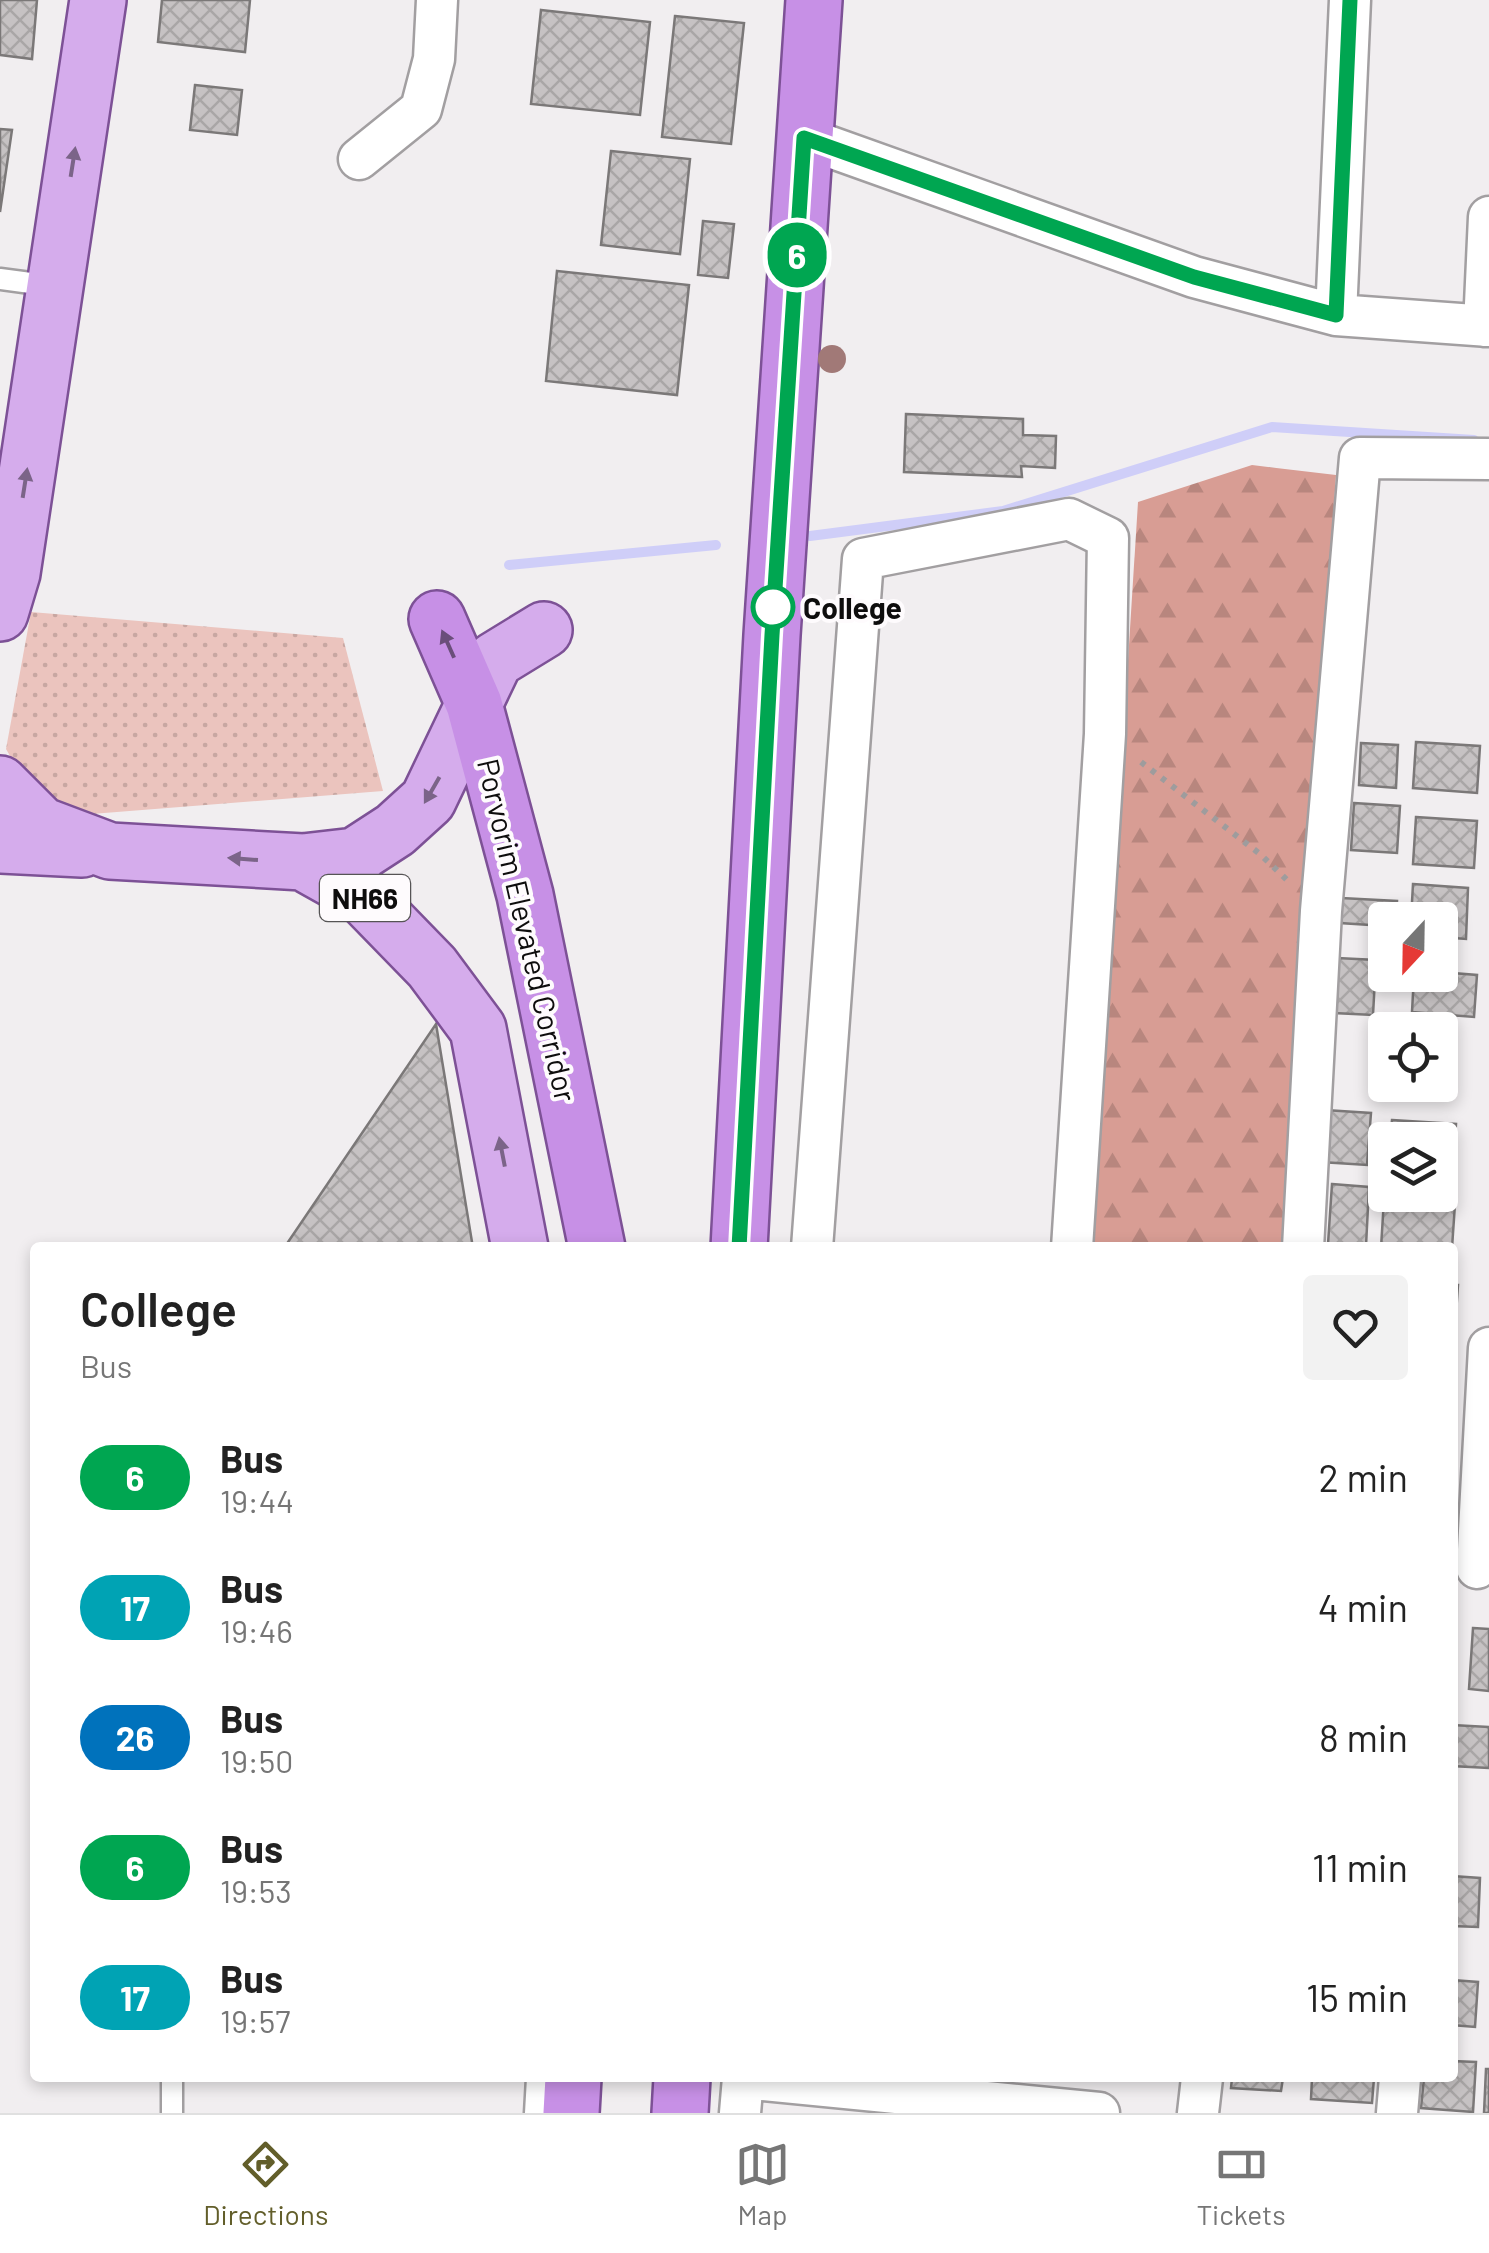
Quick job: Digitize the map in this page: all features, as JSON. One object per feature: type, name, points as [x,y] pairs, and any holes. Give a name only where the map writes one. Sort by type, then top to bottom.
[{"type":"highway","points":[[739,1242],[772,635],[814,0]]},
{"type":"highway","name":"Porvorim Elevated Corridor","points":[[437,620],[474,704],[526,895],[596,1242]]},
{"type":"highway","points":[[571,2113],[572,2082]]},
{"type":"highway","points":[[680,2113],[682,2082]]},
{"type":"main road","points":[[0,613],[12,573],[98,0]]},
{"type":"main road","points":[[303,862],[355,856],[396,830],[428,800],[494,660],[544,630]]},
{"type":"main road","name":"NH66","points":[[0,784],[41,825],[110,850],[303,862],[362,895],[432,967],[478,1029],[519,1242]]},
{"type":"main road","points":[[0,845],[110,850]]},
{"type":"street","points":[[360,159],[420,109],[434,58],[437,0]]},
{"type":"street","points":[[1336,315],[1350,0]]},
{"type":"street","points":[[804,138],[1194,277],[1336,315],[1487,326],[1489,217]]},
{"type":"street","points":[[1304,1242],[1321,911],[1360,458],[1489,459]]},
{"type":"street","points":[[812,1242],[863,559],[1070,518],[1108,538],[1104,734],[1072,1242]]},
{"type":"street","points":[[1473,1568],[1489,1348]]},
{"type":"street","points":[[740,2113],[743,2082]]},
{"type":"street","points":[[790,2082],[1099,2113]]},
{"type":"street","points":[[1198,2113],[1202,2082]]},
{"type":"street","points":[[1396,2113],[1400,2082]]},
{"type":"lane","points":[[0,279],[55,286]]},
{"type":"lane","points":[[172,2082],[172,2113]]},
{"type":"lane","points":[[535,2113],[537,2082]]},
{"type":"path","points":[[1104,734],[1260,854],[1321,911]]},
{"type":"shaded area","points":[[31,612],[343,638],[383,791],[79,815],[29,789],[6,749]]},
{"type":"green space","points":[[1252,465],[1336,475],[1285,1242],[1091,1242],[1138,502]]},
{"type":"building","points":[[0,0],[37,0],[32,59],[0,55]]},
{"type":"building","points":[[162,0],[250,0],[245,52],[158,42]]},
{"type":"building","points":[[541,10],[650,22],[640,115],[531,104]]},
{"type":"building","points":[[675,16],[744,23],[731,144],[662,137]]},
{"type":"building","points":[[195,85],[242,90],[237,135],[190,130]]},
{"type":"building","points":[[0,129],[12,130],[0,212]]},
{"type":"building","points":[[611,151],[690,159],[680,254],[601,245]]},
{"type":"building","points":[[703,221],[734,224],[728,278],[698,275]]},
{"type":"building","points":[[557,271],[689,285],[677,395],[546,381]]},
{"type":"building","points":[[906,414],[1023,419],[1023,435],[1056,436],[1055,468],[1021,466],[1022,477],[904,472]]},
{"type":"building","points":[[1416,742],[1480,746],[1477,793],[1413,788]]},
{"type":"building","points":[[1361,743],[1398,745],[1396,788],[1359,785]]},
{"type":"building","points":[[1354,803],[1400,806],[1397,853],[1351,850]]},
{"type":"building","points":[[1416,817],[1477,821],[1474,868],[1413,864]]},
{"type":"building","points":[[1413,884],[1468,888],[1466,939],[1458,938],[1458,902],[1412,902]]},
{"type":"building","points":[[1341,898],[1397,901],[1368,902],[1368,925],[1340,923]]},
{"type":"building","points":[[1337,958],[1368,960],[1368,992],[1374,992],[1373,1012],[1334,1013]]},
{"type":"building","points":[[1458,973],[1477,975],[1474,1017],[1458,1016],[1458,1012],[1412,1012],[1413,992],[1458,992]]},
{"type":"building","points":[[436,1024],[472,1242],[288,1242]]},
{"type":"building","points":[[1325,1110],[1371,1113],[1367,1165],[1321,1162]]},
{"type":"building","points":[[1332,1184],[1368,1187],[1366,1242],[1328,1242]]},
{"type":"building","points":[[1383,1212],[1454,1212],[1452,1242],[1381,1242]]},
{"type":"building","points":[[1473,1628],[1489,1629],[1489,1691],[1469,1689]]},
{"type":"building","points":[[1458,1725],[1489,1727],[1489,1768],[1458,1766]]},
{"type":"building","points":[[1458,1876],[1480,1878],[1478,1927],[1458,1926]]},
{"type":"building","points":[[1458,1980],[1478,1982],[1475,2027],[1458,2026]]},
{"type":"building","points":[[1458,2061],[1476,2062],[1473,2112],[1421,2108],[1424,2082],[1458,2082]]},
{"type":"building","points":[[1489,2069],[1489,2113],[1484,2113]]},
{"type":"building","points":[[1232,2082],[1282,2082],[1281,2091],[1231,2088]]},
{"type":"building","points":[[1312,2082],[1374,2082],[1372,2103],[1311,2099]]},
{"type":"waterway","points":[[810,536],[1003,511],[1272,427],[1474,440]]},
{"type":"waterway","points":[[509,565],[716,545]]},
{"type":"bus line","name":"6","points":[[739,1242],[804,138],[1194,277],[1336,315],[1350,0]]},
{"type":"place","name":"College","points":[[773,607]]}]
